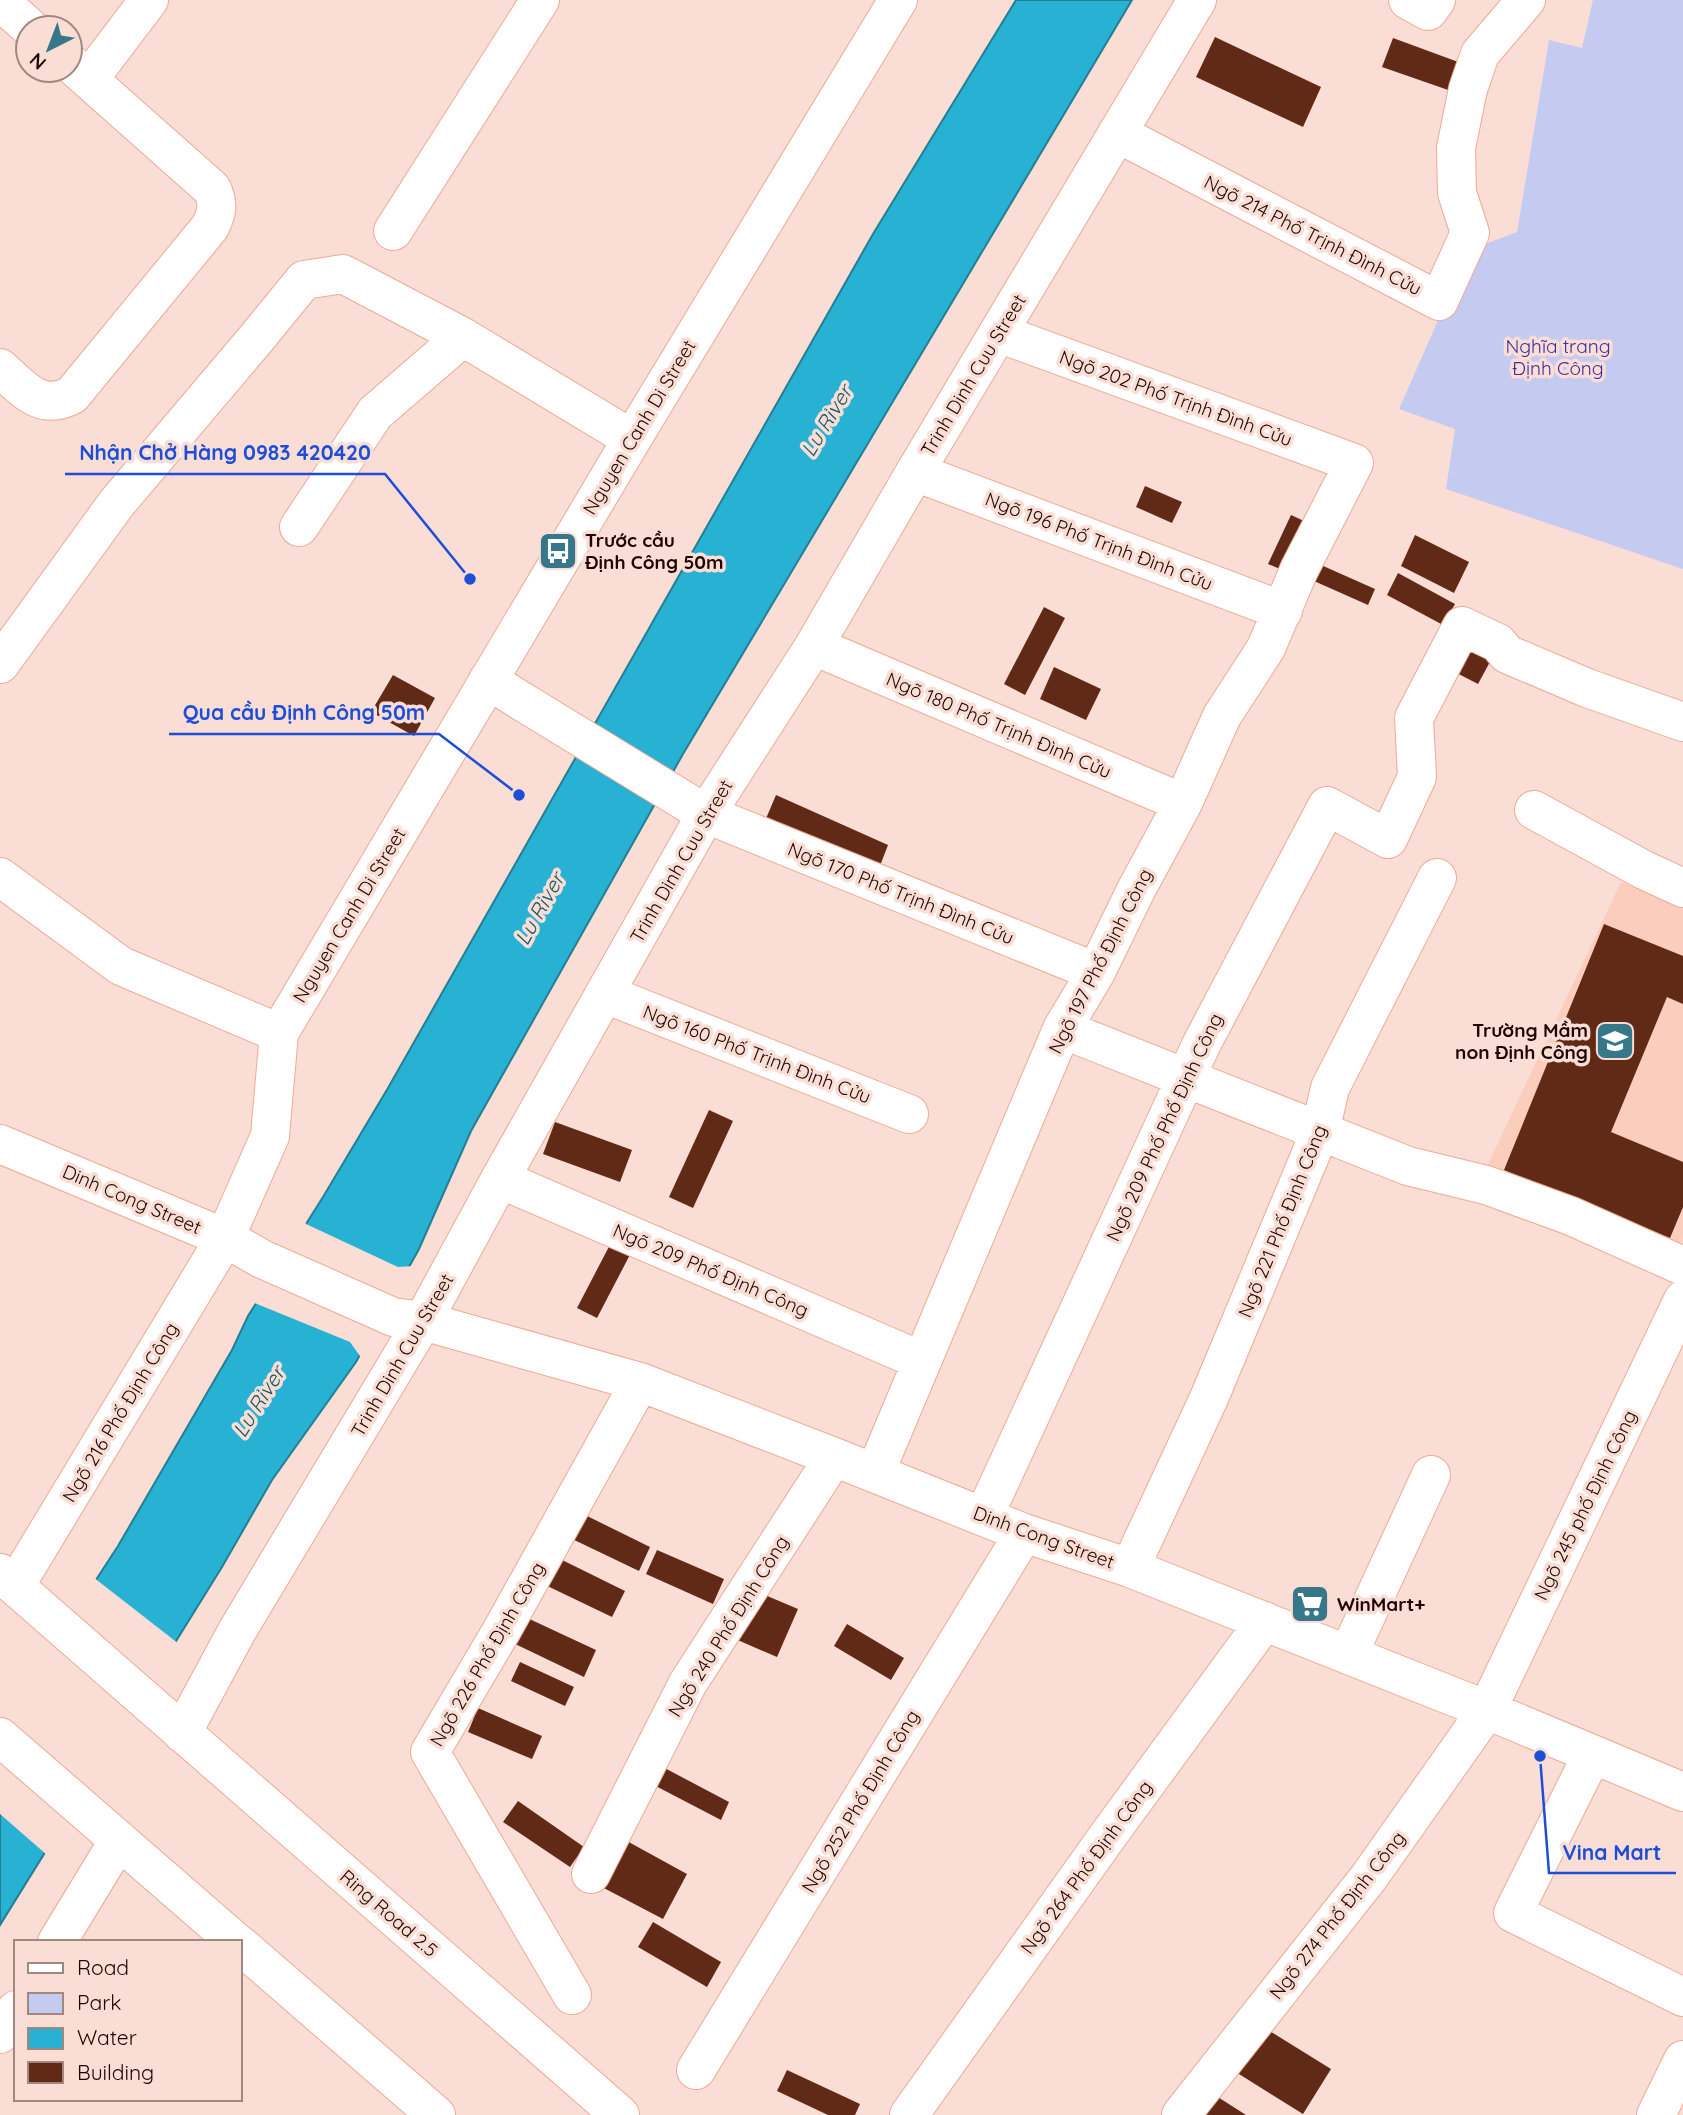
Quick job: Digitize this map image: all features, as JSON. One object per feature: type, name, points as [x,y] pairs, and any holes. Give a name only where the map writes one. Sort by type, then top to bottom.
[{"type":"main road","points":[[84,66],[149,0]]},
{"type":"main road","points":[[393,231],[540,0]]},
{"type":"main road","name":"Nguyen Canh Di Street","points":[[225,1238],[270,1136],[279,1033],[632,439],[898,0]]},
{"type":"main road","name":"Trinh Dinh Cuu Street","points":[[170,1722],[237,1631],[408,1319],[500,1179],[706,814],[814,646],[1197,0]]},
{"type":"main road","name":"Ngõ 214 Phố Trịnh Đình Cửu","points":[[1117,133],[1439,301],[1470,233],[1457,193],[1456,171],[1456,148],[1468,89],[1479,54],[1526,0]]},
{"type":"main road","points":[[0,2],[14,14]]},
{"type":"main road","points":[[0,368],[35,398],[50,402],[61,401],[72,395],[210,227],[217,214],[217,200],[212,189],[84,75]]},
{"type":"main road","points":[[0,664],[116,504],[304,280],[343,274],[463,337],[632,439]]},
{"type":"main road","name":"Ngõ 202 Phố Trịnh Đình Cửu","points":[[998,333],[1354,463]]},
{"type":"main road","points":[[299,527],[375,413],[463,337]]},
{"type":"main road","name":"Ngõ 197 Phố Định Công","points":[[876,1473],[1062,1029],[1096,972],[1136,890],[1184,803],[1222,716],[1266,648],[1299,570],[1354,463]]},
{"type":"main road","name":"Ngõ 196 Phố Trịnh Đình Cửu","points":[[915,472],[1283,611]]},
{"type":"main road","name":"Ngõ 209 Phố Phố Định Công","points":[[984,1516],[1201,1045],[1327,806],[1388,839],[1417,777],[1415,718],[1467,611],[1507,654],[1587,688],[1683,722]]},
{"type":"main road","name":"Ngõ 180 Phố Trịnh Đình Cửu","points":[[814,646],[1184,803]]},
{"type":"main road","name":"Ngõ 170 Phố Trịnh Đình Cửu","points":[[488,680],[706,814],[1096,972]]},
{"type":"main road","points":[[1534,810],[1644,870],[1683,888]]},
{"type":"main road","points":[[0,877],[121,966],[279,1033]]},
{"type":"main road","name":"Ngõ 221 Phố Định Công","points":[[1130,1568],[1209,1398],[1321,1132],[1330,1088],[1437,878]]},
{"type":"main road","name":"Ngõ 160 Phố Trịnh Đình Cửu","points":[[605,994],[909,1114]]},
{"type":"main road","points":[[1062,1029],[1408,1166],[1486,1185],[1571,1216],[1683,1266]]},
{"type":"main road","name":"Dinh Cong Street","points":[[0,1144],[225,1238],[262,1259],[408,1319],[640,1382],[1024,1533],[1130,1568],[1265,1621],[1683,1792]]},
{"type":"main road","name":"Ngõ 209 Phố Định Công","points":[[500,1179],[922,1361]]},
{"type":"main road","name":"Ngõ 216 Phố Định Công","points":[[8,1580],[225,1238]]},
{"type":"main road","name":"Ngõ 245 phố Định Công","points":[[1487,1710],[1683,1300]]},
{"type":"main road","name":"Ngõ 226 Phố Định Công","points":[[572,1995],[430,1752],[502,1630],[640,1382]]},
{"type":"main road","name":"Ngõ 240 Phố Định Công","points":[[591,1874],[688,1683],[834,1457]]},
{"type":"main road","points":[[1348,1656],[1431,1475]]},
{"type":"main road","name":"Ngõ 252 Phố Định Công","points":[[696,2070],[1024,1533]]},
{"type":"main road","name":"Ring Road 2.5","points":[[8,1580],[620,2115]]},
{"type":"main road","name":"Ngõ 264 Phố Định Công","points":[[909,2115],[1265,1621]]},
{"type":"main road","name":"Ngõ 274 Phố Định Công","points":[[1181,2115],[1369,1877],[1487,1710]]},
{"type":"main road","points":[[0,1737],[235,1940]]},
{"type":"main road","points":[[1592,1755],[1513,1913],[1683,1997]]},
{"type":"main road","points":[[58,1940],[107,1830]]},
{"type":"main road","points":[[242,1946],[436,2115]]},
{"type":"main road","points":[[0,2034],[14,2013]]},
{"type":"main road","points":[[1656,2115],[1683,2060]]},
{"type":"shaded area","name":"Trường Mầm non Định Công","points":[[1621,882],[1683,905],[1683,1239],[1677,1253],[1482,1177]]},
{"type":"green space","name":"Nghĩa trang Định Công","points":[[1593,0],[1683,0],[1683,569],[1446,489],[1455,429],[1399,409],[1469,250],[1517,232],[1549,40],[1582,48]]},
{"type":"water","name":"Lu River","points":[[1016,0],[1132,0],[683,754],[471,1131],[419,1249],[356,1362],[272,1480],[222,1567],[0,1925],[0,1727],[118,1546],[232,1350],[248,1316],[388,1088],[873,234]]},
{"type":"pier","points":[[304,1220],[306,1224],[398,1267],[414,1266],[362,1359],[350,1342],[252,1302]]},
{"type":"pier","points":[[93,1577],[179,1644],[47,1855],[0,1814],[0,1721]]},
{"type":"building","points":[[1215,37],[1321,87],[1303,127],[1196,77]]},
{"type":"building","points":[[1393,38],[1461,63],[1451,91],[1382,67]]},
{"type":"building","points":[[1145,486],[1182,502],[1172,523],[1136,507]]},
{"type":"building","points":[[1291,515],[1317,527],[1294,575],[1268,564]]},
{"type":"building","points":[[1415,535],[1469,562],[1454,593],[1401,566]]},
{"type":"building","points":[[1312,561],[1375,589],[1368,605],[1305,577]]},
{"type":"building","points":[[1398,573],[1455,604],[1443,625],[1387,595]]},
{"type":"building","points":[[1044,607],[1065,618],[1025,695],[1004,684]]},
{"type":"building","points":[[1458,642],[1491,660],[1478,684],[1445,667]]},
{"type":"building","points":[[1054,667],[1101,689],[1086,720],[1040,699]]},
{"type":"building","points":[[393,675],[435,698],[414,736],[371,712]]},
{"type":"building","points":[[776,795],[888,845],[878,871],[762,828]]},
{"type":"building","name":"Trường Mầm non Định Công","points":[[1604,924],[1683,956],[1683,1004],[1667,997],[1611,1132],[1683,1162],[1683,1207],[1670,1238],[1504,1170]]},
{"type":"building","points":[[709,1110],[733,1121],[693,1208],[669,1197]]},
{"type":"building","points":[[555,1122],[632,1150],[620,1182],[543,1154]]},
{"type":"building","points":[[614,1237],[634,1247],[597,1318],[577,1308]]},
{"type":"building","points":[[579,1512],[650,1547],[639,1571],[568,1537]]},
{"type":"building","points":[[657,1550],[724,1579],[713,1604],[646,1574]]},
{"type":"building","points":[[552,1555],[625,1591],[612,1617],[539,1582]]},
{"type":"building","points":[[753,1590],[798,1609],[777,1657],[733,1638]]},
{"type":"building","points":[[523,1616],[596,1650],[584,1677],[511,1642]]},
{"type":"building","points":[[847,1624],[904,1658],[891,1680],[834,1646]]},
{"type":"building","points":[[520,1662],[574,1687],[565,1706],[511,1681]]},
{"type":"building","points":[[478,1708],[542,1736],[532,1759],[468,1732]]},
{"type":"building","points":[[657,1764],[729,1802],[721,1820],[648,1782]]},
{"type":"building","points":[[518,1801],[584,1847],[570,1867],[503,1822]]},
{"type":"building","points":[[625,1840],[687,1874],[663,1919],[600,1886]]},
{"type":"building","points":[[653,1922],[721,1962],[707,1987],[638,1947]]},
{"type":"building","points":[[1260,2025],[1331,2069],[1303,2114],[1231,2069]]},
{"type":"building","points":[[787,2070],[860,2104],[855,2115],[828,2115],[777,2091]]},
{"type":"building","points":[[1210,2092],[1246,2115],[1195,2115]]},
{"type":"place","name":"Trước cầu Định Công 50m","points":[[558,551]]},
{"type":"place","name":"Nhận Chở Hàng 0983 420420","points":[[470,579]]},
{"type":"place","name":"Qua cầu Định Công 50m","points":[[519,795]]},
{"type":"place","name":"Trường Mầm non Định Công","points":[[1615,1041]]},
{"type":"place","name":"WinMart+","points":[[1310,1604]]},
{"type":"place","name":"Vina Mart","points":[[1540,1756]]}]
